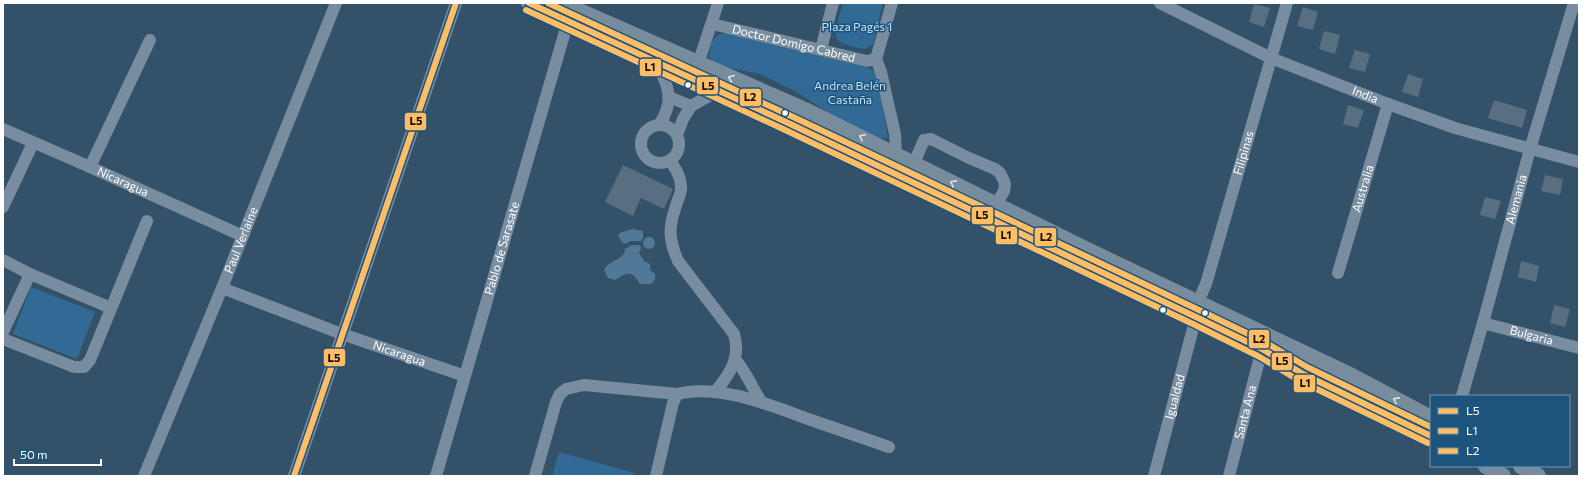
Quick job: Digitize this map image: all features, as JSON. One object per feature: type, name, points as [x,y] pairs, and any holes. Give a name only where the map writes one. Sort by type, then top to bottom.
[{"type":"main road","points":[[529,3],[568,9],[805,110],[914,163],[992,212]]},
{"type":"main road","points":[[568,9],[655,62],[786,122],[888,172],[992,212],[1197,309],[1352,376],[1430,417]]},
{"type":"main road","points":[[786,122],[810,125],[885,161],[891,160],[896,154]]},
{"type":"main road","points":[[1197,309],[1303,374],[1430,436]]},
{"type":"main road","points":[[1488,467],[1503,476]]},
{"type":"main road","points":[[1523,467],[1538,476]]},
{"type":"street","name":"Paul Verlaine","points":[[144,476],[222,288],[336,3]]},
{"type":"street","points":[[294,476],[456,3]]},
{"type":"street","points":[[698,64],[718,3]]},
{"type":"street","points":[[821,49],[833,3]]},
{"type":"street","points":[[888,172],[896,154],[895,134],[883,79],[876,59],[892,3]]},
{"type":"street","name":"India","points":[[1160,3],[1271,58],[1388,104],[1455,128],[1579,162]]},
{"type":"street","name":"Filipinas","points":[[1197,309],[1206,284],[1286,3]]},
{"type":"street","name":"Alemania","points":[[1462,395],[1530,148],[1574,3]]},
{"type":"street","name":"Pablo de Sarasate","points":[[436,476],[568,9]]},
{"type":"street","name":"Doctor Domigo Cabred","points":[[712,24],[867,61],[876,59]]},
{"type":"street","points":[[90,167],[150,40]]},
{"type":"street","points":[[655,62],[664,79],[669,97],[665,115],[659,125]]},
{"type":"street","points":[[676,135],[691,106],[718,91]]},
{"type":"street","points":[[669,97],[691,106]]},
{"type":"street","name":"Australia","points":[[1338,273],[1388,104]]},
{"type":"street","points":[[659,125],[669,127],[676,135],[678,140],[677,151],[670,160],[664,162],[652,161],[643,152],[642,146],[644,134],[653,126],[659,125]]},
{"type":"street","name":"Nicaragua","points":[[3,129],[243,236]]},
{"type":"street","points":[[914,163],[921,144],[924,140],[931,139],[968,158],[995,169],[1002,176],[1005,185],[992,212]]},
{"type":"street","points":[[3,207],[32,143]]},
{"type":"street","points":[[670,160],[679,177],[681,189],[671,220],[670,234],[672,247],[678,261],[734,334],[737,345],[735,358],[726,378],[715,392]]},
{"type":"street","points":[[3,339],[74,367],[84,367],[90,360],[147,221]]},
{"type":"street","points":[[3,260],[30,274],[111,308]]},
{"type":"street","points":[[3,332],[30,274]]},
{"type":"street","name":"Nicaragua","points":[[222,288],[342,334],[465,376]]},
{"type":"street","name":"Igualdad","points":[[1154,476],[1197,309]]},
{"type":"street","name":"Bulgaria","points":[[1483,323],[1579,348]]},
{"type":"street","name":"Santa Ana","points":[[1229,476],[1262,349]]},
{"type":"street","points":[[735,358],[740,363],[762,403]]},
{"type":"street","points":[[535,476],[556,402],[560,394],[566,389],[584,385],[677,394],[685,392],[715,392],[762,403],[889,447]]},
{"type":"street","points":[[656,476],[673,403],[677,394]]},
{"type":"green space","name":"Plaza Pagés 1","points":[[843,3],[883,3],[873,44],[865,49],[840,42],[837,39],[836,30]]},
{"type":"green space","name":"Andrea Belén Castaña","points":[[726,33],[869,68],[876,73],[888,138],[875,138],[829,113],[795,91],[761,74],[734,69],[715,63],[709,57],[711,44],[715,38]]},
{"type":"green space","points":[[31,287],[95,312],[77,359],[13,334]]},
{"type":"green space","points":[[559,452],[635,473],[634,476],[552,476]]},
{"type":"shaded area","points":[[632,229],[643,231],[643,238],[641,241],[630,241],[626,244],[622,242],[618,236],[620,233]]},
{"type":"shaded area","points":[[647,237],[651,237],[655,243],[651,249],[647,249],[643,245],[643,241]]},
{"type":"shaded area","points":[[632,245],[640,245],[641,248],[639,253],[644,261],[650,264],[650,270],[655,274],[655,280],[651,284],[640,284],[632,274],[624,275],[615,280],[608,278],[604,270],[606,266],[622,256],[625,249]]},
{"type":"building","points":[[1254,4],[1270,8],[1264,27],[1249,22]]},
{"type":"building","points":[[1303,7],[1318,12],[1313,30],[1297,26]]},
{"type":"building","points":[[1324,31],[1340,35],[1335,54],[1319,49]]},
{"type":"building","points":[[1355,50],[1370,54],[1365,72],[1349,68]]},
{"type":"building","points":[[1408,74],[1423,79],[1418,97],[1402,92]]},
{"type":"building","points":[[1494,100],[1527,110],[1522,128],[1488,118]]},
{"type":"building","points":[[1348,105],[1364,110],[1358,128],[1343,124]]},
{"type":"building","points":[[623,165],[673,189],[664,209],[641,198],[633,216],[605,202]]},
{"type":"building","points":[[1545,175],[1563,179],[1560,195],[1541,191]]},
{"type":"building","points":[[1485,197],[1501,201],[1495,219],[1480,215]]},
{"type":"building","points":[[1521,261],[1539,266],[1536,282],[1518,277]]},
{"type":"building","points":[[1554,305],[1570,309],[1565,327],[1550,323]]},
{"type":"transit line","name":"L5","points":[[294,476],[456,3]]},
{"type":"transit line","name":"L5","points":[[529,3],[786,122],[1196,317],[1262,349],[1303,374],[1430,436]]},
{"type":"transit line","name":"L2","points":[[548,3],[789,115],[1199,310],[1265,342],[1307,367],[1430,427]]},
{"type":"transit line","name":"L1","points":[[526,10],[783,129],[1193,324],[1258,356],[1300,381],[1428,443]]}]
